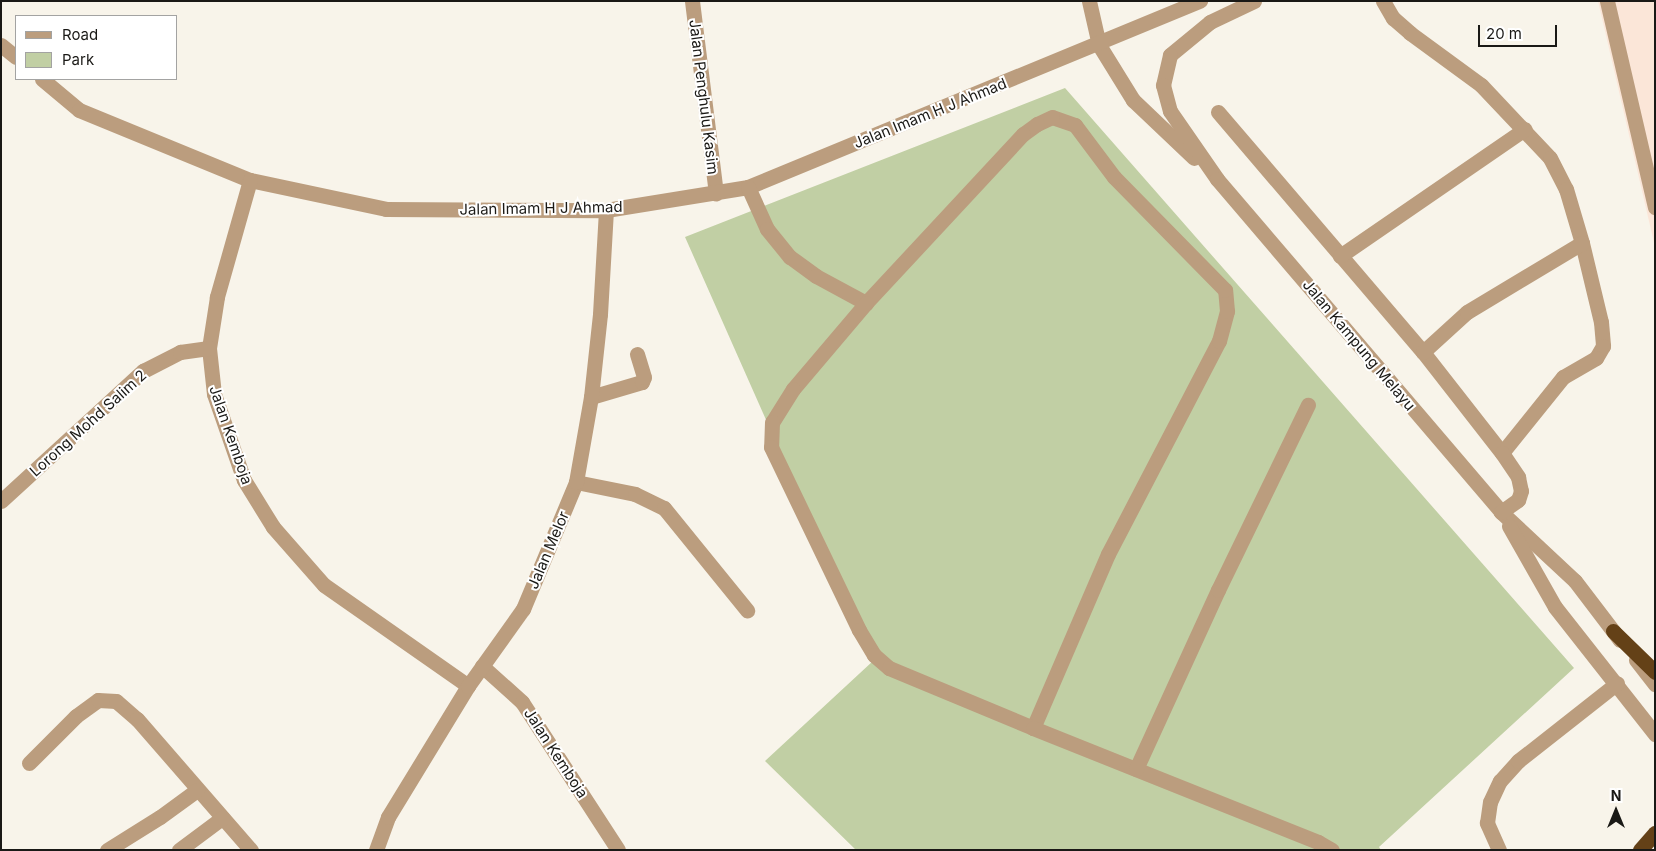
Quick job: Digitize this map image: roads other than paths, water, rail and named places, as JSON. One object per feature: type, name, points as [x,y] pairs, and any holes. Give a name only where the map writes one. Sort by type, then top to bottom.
[{"type":"highway","points":[[1613,631],[1655,672]]},
{"type":"highway","points":[[1640,850],[1655,833]]},
{"type":"street","name":"Jalan Penghulu Kasim","points":[[692,1],[716,194]]},
{"type":"street","points":[[1090,1],[1099,44],[1133,100],[1217,179]]},
{"type":"street","name":"Jalan Imam H J Ahmad","points":[[43,80],[79,110],[250,180],[386,209],[606,210],[716,194],[748,187],[1200,1]]},
{"type":"street","points":[[1217,179],[1170,112],[1163,84],[1170,55],[1210,22],[1254,1]]},
{"type":"street","points":[[1383,1],[1393,18],[1481,85],[1525,129],[1550,158],[1566,189],[1582,243],[1601,322],[1603,346],[1596,358],[1563,378],[1502,453]]},
{"type":"street","points":[[1606,1],[1655,207]]},
{"type":"street","points":[[1,45],[15,56]]},
{"type":"street","points":[[1218,112],[1423,352],[1502,453],[1518,477],[1521,491],[1518,500],[1501,512]]},
{"type":"street","points":[[1033,728],[1108,554],[1218,341],[1227,311],[1225,290],[1114,177],[1075,125],[1052,117],[1037,124],[1023,134],[866,303],[794,389],[772,422],[771,447],[860,630],[874,655],[889,668],[1033,728],[1318,842],[1332,850]]},
{"type":"street","points":[[1340,256],[1525,129]]},
{"type":"street","name":"Jalan Kampung Melayu","points":[[1217,179],[1501,512],[1575,581],[1655,684]]},
{"type":"street","name":"Jalan Kemboja","points":[[250,180],[217,298],[209,348],[214,394],[244,480],[273,527],[324,585],[468,686]]},
{"type":"street","points":[[748,187],[767,229],[790,257],[816,276],[866,303]]},
{"type":"street","name":"Jalan Melor","points":[[376,850],[388,817],[468,686],[523,609],[576,482],[590,398],[600,314],[606,210]]},
{"type":"street","points":[[1423,352],[1467,312],[1582,243]]},
{"type":"street","name":"Lorong Mohd Salim 2","points":[[1,501],[143,371],[180,352],[209,348]]},
{"type":"street","points":[[590,398],[642,382],[644,377],[637,354]]},
{"type":"street","points":[[1136,769],[1218,590],[1308,405]]},
{"type":"street","points":[[576,482],[635,494],[664,508],[747,610]]},
{"type":"street","name":"Jalan Kampung Melayu","points":[[1501,512],[1555,606],[1655,734]]},
{"type":"street","name":"Jalan Kemboja","points":[[482,666],[522,702],[618,850]]},
{"type":"street","points":[[1499,850],[1488,823],[1490,802],[1500,781],[1518,761],[1617,683]]},
{"type":"street","points":[[30,762],[76,716],[98,700],[116,701],[137,719],[251,850]]},
{"type":"street","points":[[108,850],[160,817],[197,790]]},
{"type":"street","points":[[179,850],[222,818]]}]
